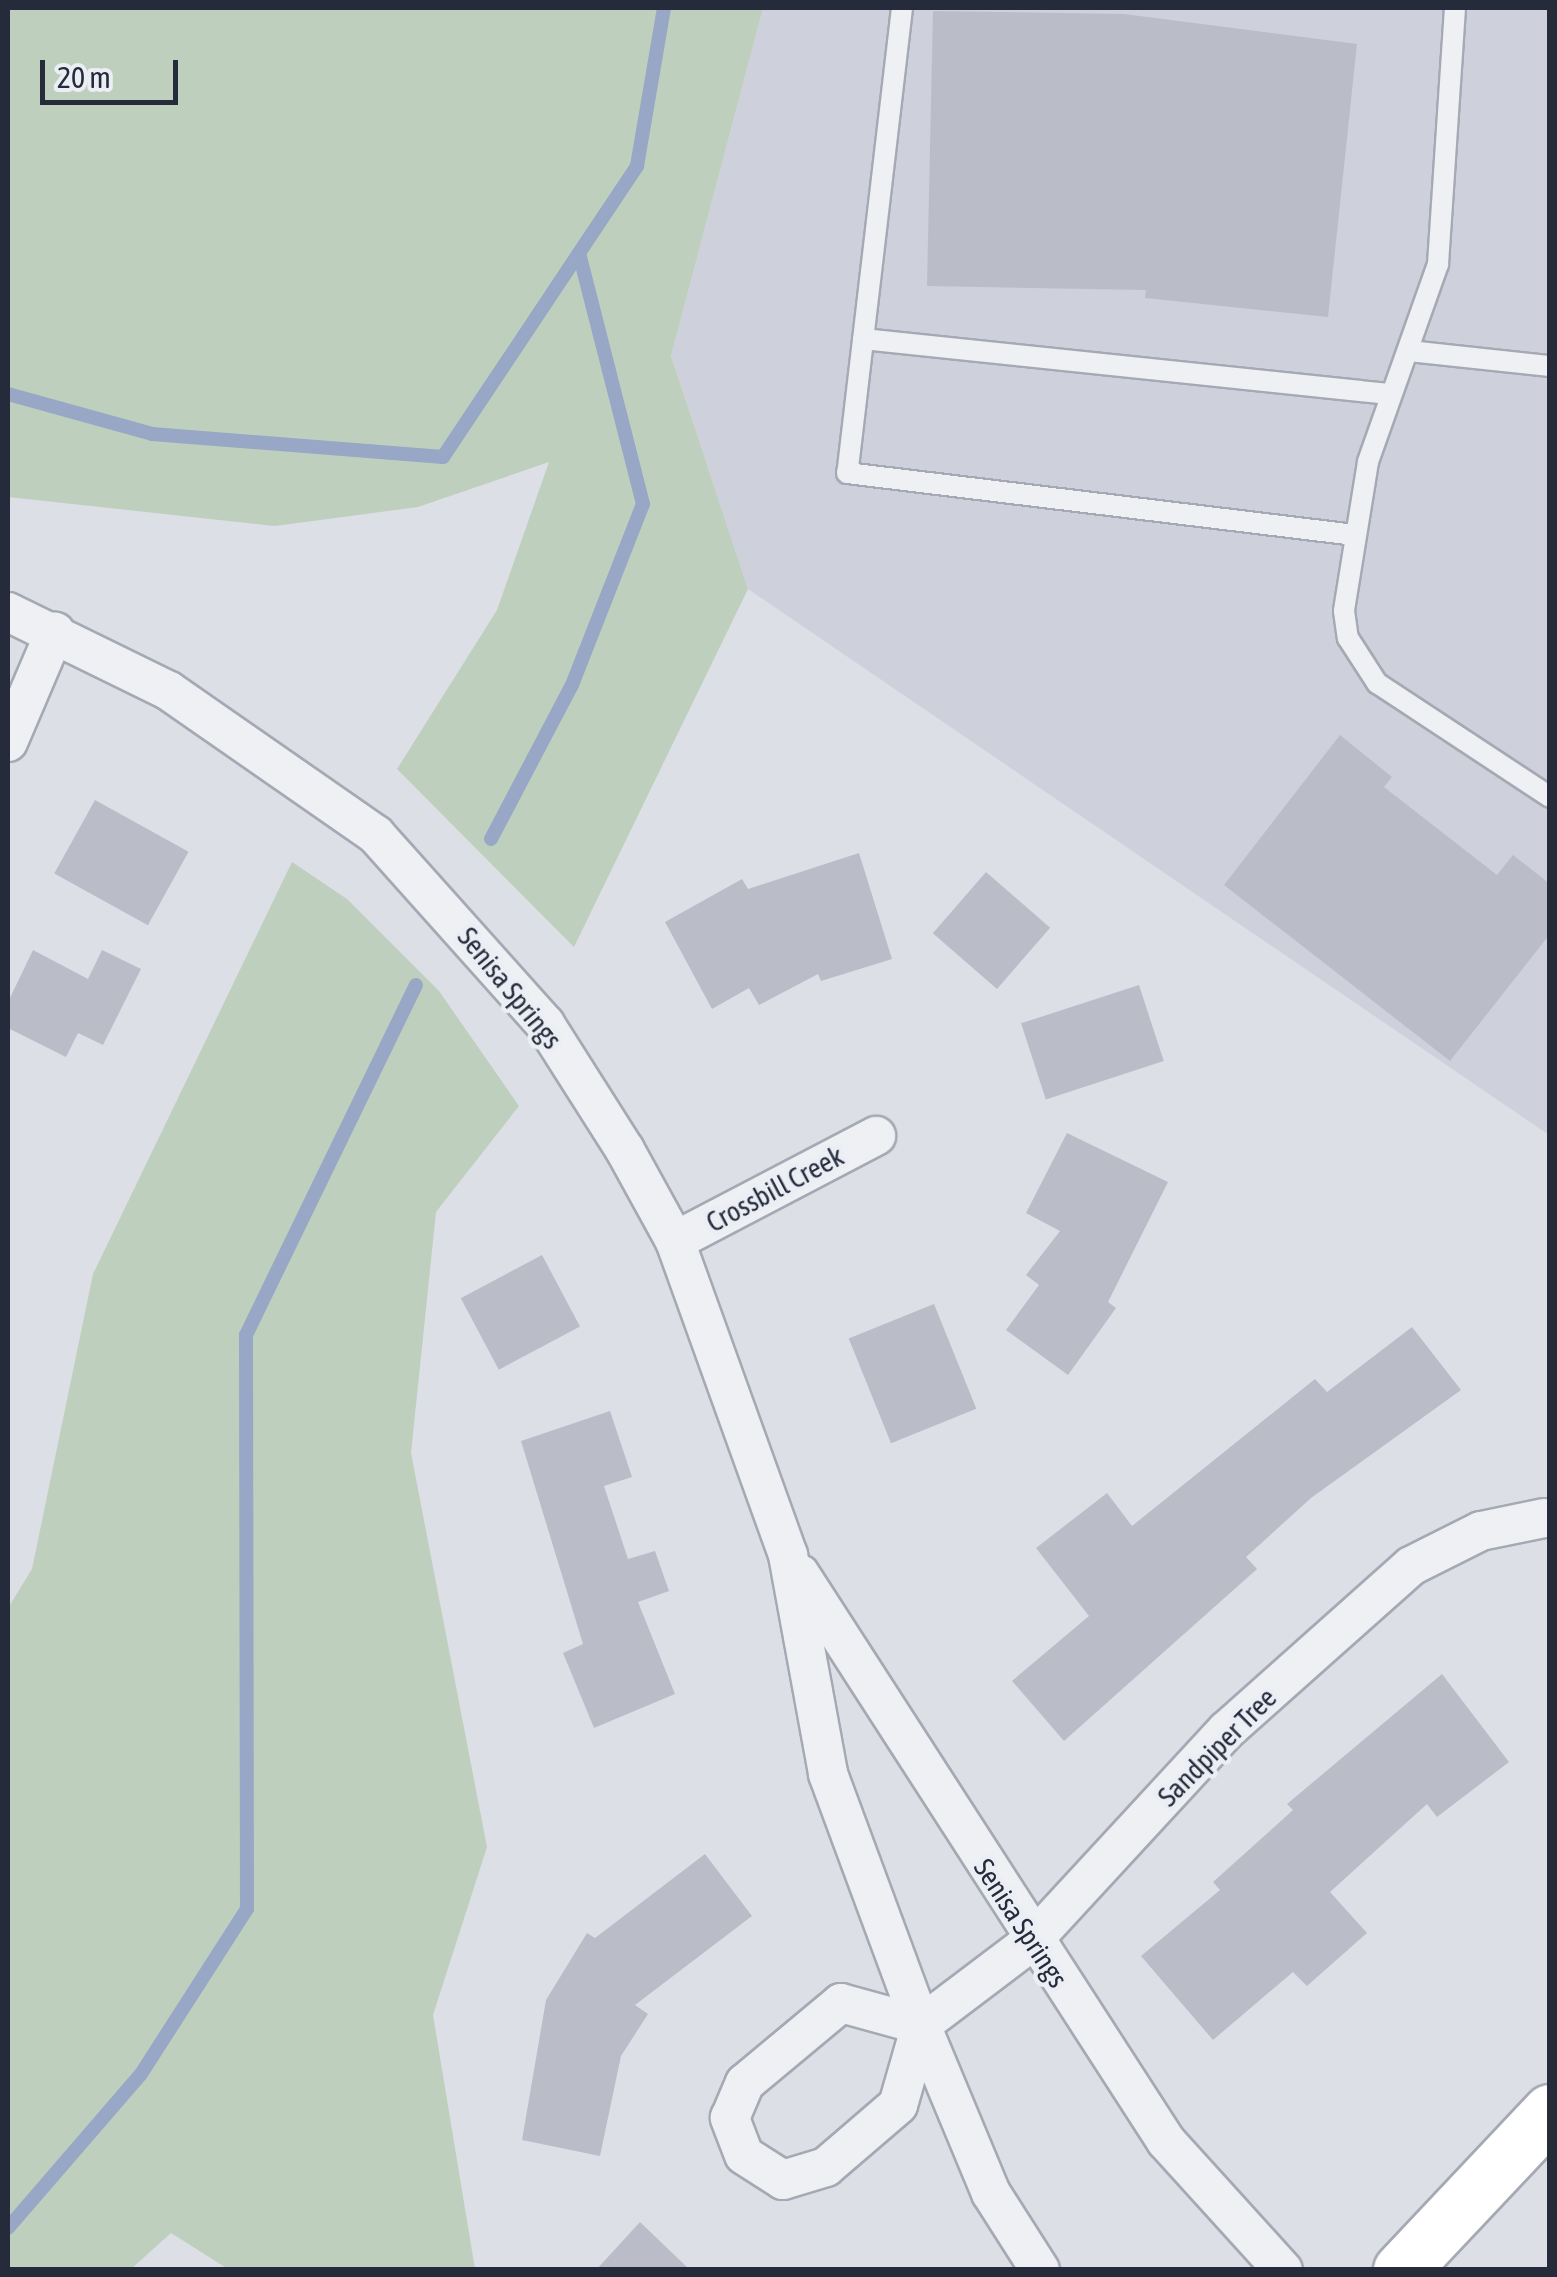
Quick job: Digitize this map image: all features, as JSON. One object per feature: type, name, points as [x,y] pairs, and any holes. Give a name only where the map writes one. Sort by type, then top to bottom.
[{"type":"main road","points":[[1400,2270],[1550,2112]]},
{"type":"street","name":"Senisa Springs","points":[[8,612],[56,632],[169,691],[376,835],[545,1024],[675,1242],[788,1554],[828,1774],[921,2026],[991,2193],[1040,2270]]},
{"type":"street","points":[[8,742],[56,632]]},
{"type":"street","name":"Crossbill Creek","points":[[675,1242],[876,1136]]},
{"type":"street","name":"Sandpiper Tree","points":[[921,2026],[1032,1941],[1228,1730],[1411,1566],[1481,1531],[1544,1518]]},
{"type":"street","name":"Senisa Springs","points":[[788,1554],[1032,1941],[1166,2141],[1283,2270]]},
{"type":"street","points":[[841,2003],[921,2026],[898,2106],[826,2167],[783,2180],[744,2155],[730,2118],[745,2083],[841,2003]]},
{"type":"lane","points":[[902,8],[846,473],[1355,536]]},
{"type":"lane","points":[[1454,8],[1438,264],[1409,351],[1389,394],[1355,536],[1344,611],[1358,660],[1377,683],[1550,797]]},
{"type":"lane","points":[[862,338],[1389,394]]},
{"type":"lane","points":[[1409,351],[1550,366]]},
{"type":"shaded area","points":[[763,8],[1549,8],[1549,1135],[748,589],[671,356]]},
{"type":"green space","points":[[8,8],[763,8],[671,356],[748,589],[574,947],[397,769],[497,610],[549,462],[418,507],[275,526],[8,497]]},
{"type":"green space","points":[[292,862],[347,899],[439,991],[519,1106],[436,1212],[411,1453],[487,1847],[433,2015],[475,2269],[228,2269],[171,2233],[131,2269],[8,2269],[8,1608],[32,1569],[93,1274]]},
{"type":"building","points":[[933,11],[1124,14],[1357,44],[1328,317],[1145,298],[1146,290],[927,286]]},
{"type":"building","points":[[1340,735],[1392,777],[1384,787],[1497,875],[1513,855],[1550,884],[1550,934],[1450,1061],[1224,885]]},
{"type":"building","points":[[95,800],[189,852],[148,925],[54,873]]},
{"type":"building","points":[[859,853],[892,959],[821,981],[818,974],[759,1005],[749,988],[712,1009],[665,922],[742,879],[748,889]]},
{"type":"building","points":[[986,872],[1050,928],[997,989],[933,933]]},
{"type":"building","points":[[33,950],[88,979],[102,950],[141,969],[103,1045],[78,1033],[66,1057],[8,1028],[8,1002]]},
{"type":"building","points":[[1139,985],[1164,1061],[1046,1099],[1021,1023]]},
{"type":"building","points":[[1067,1133],[1168,1182],[1108,1302],[1116,1308],[1068,1375],[1006,1330],[1039,1285],[1026,1275],[1060,1231],[1026,1213]]},
{"type":"building","points":[[542,1255],[580,1327],[499,1370],[461,1298]]},
{"type":"building","points":[[934,1304],[976,1409],[891,1443],[849,1338]]},
{"type":"building","points":[[1412,1327],[1461,1390],[1311,1498],[1246,1557],[1257,1569],[1064,1741],[1012,1681],[1089,1616],[1036,1548],[1107,1493],[1132,1526],[1315,1379],[1327,1392]]},
{"type":"building","points":[[610,1411],[632,1477],[604,1486],[628,1559],[655,1551],[669,1591],[638,1602],[675,1694],[594,1728],[563,1653],[583,1644],[521,1441]]},
{"type":"building","points":[[1442,1674],[1509,1762],[1437,1817],[1427,1804],[1330,1892],[1367,1933],[1307,1986],[1293,1972],[1213,2040],[1141,1956],[1220,1890],[1213,1882],[1293,1810],[1287,1804]]},
{"type":"building","points":[[705,1854],[752,1916],[635,2005],[648,2014],[621,2056],[600,2156],[522,2140],[546,2000],[587,1933],[595,1938]]},
{"type":"building","points":[[640,2222],[690,2270],[596,2270]]},
{"type":"waterway","points":[[8,394],[152,434],[443,457],[637,166],[664,8]]},
{"type":"waterway","points":[[491,839],[572,685],[643,504],[579,253]]},
{"type":"waterway","points":[[8,2228],[141,2074],[247,1909],[246,1335],[416,985]]}]
